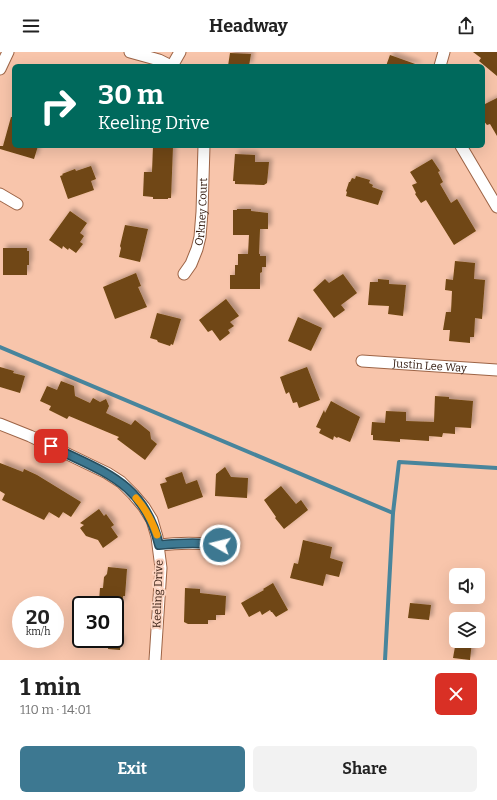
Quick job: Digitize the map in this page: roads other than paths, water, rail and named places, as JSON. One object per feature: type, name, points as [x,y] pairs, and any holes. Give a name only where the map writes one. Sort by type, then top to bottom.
[{"type":"street","points":[[0,69],[8,52]]},
{"type":"street","points":[[130,52],[159,60],[167,64]]},
{"type":"street","points":[[172,64],[180,52]]},
{"type":"street","points":[[441,64],[444,52]]},
{"type":"street","name":"Orkney Court","points":[[184,274],[191,264],[200,237],[204,148]]},
{"type":"street","points":[[462,148],[497,207]]},
{"type":"street","points":[[0,194],[17,204]]},
{"type":"street","name":"Justin Lee Way","points":[[362,360],[497,370]]},
{"type":"street","name":"Keeling Drive","points":[[0,424],[30,436],[108,473],[121,482],[144,507],[152,520],[159,545],[161,568],[155,660]]},
{"type":"street","points":[[159,545],[200,542],[232,548]]},
{"type":"waterway","points":[[0,347],[393,513]]},
{"type":"waterway","points":[[385,660],[393,513],[399,462],[497,468]]}]
